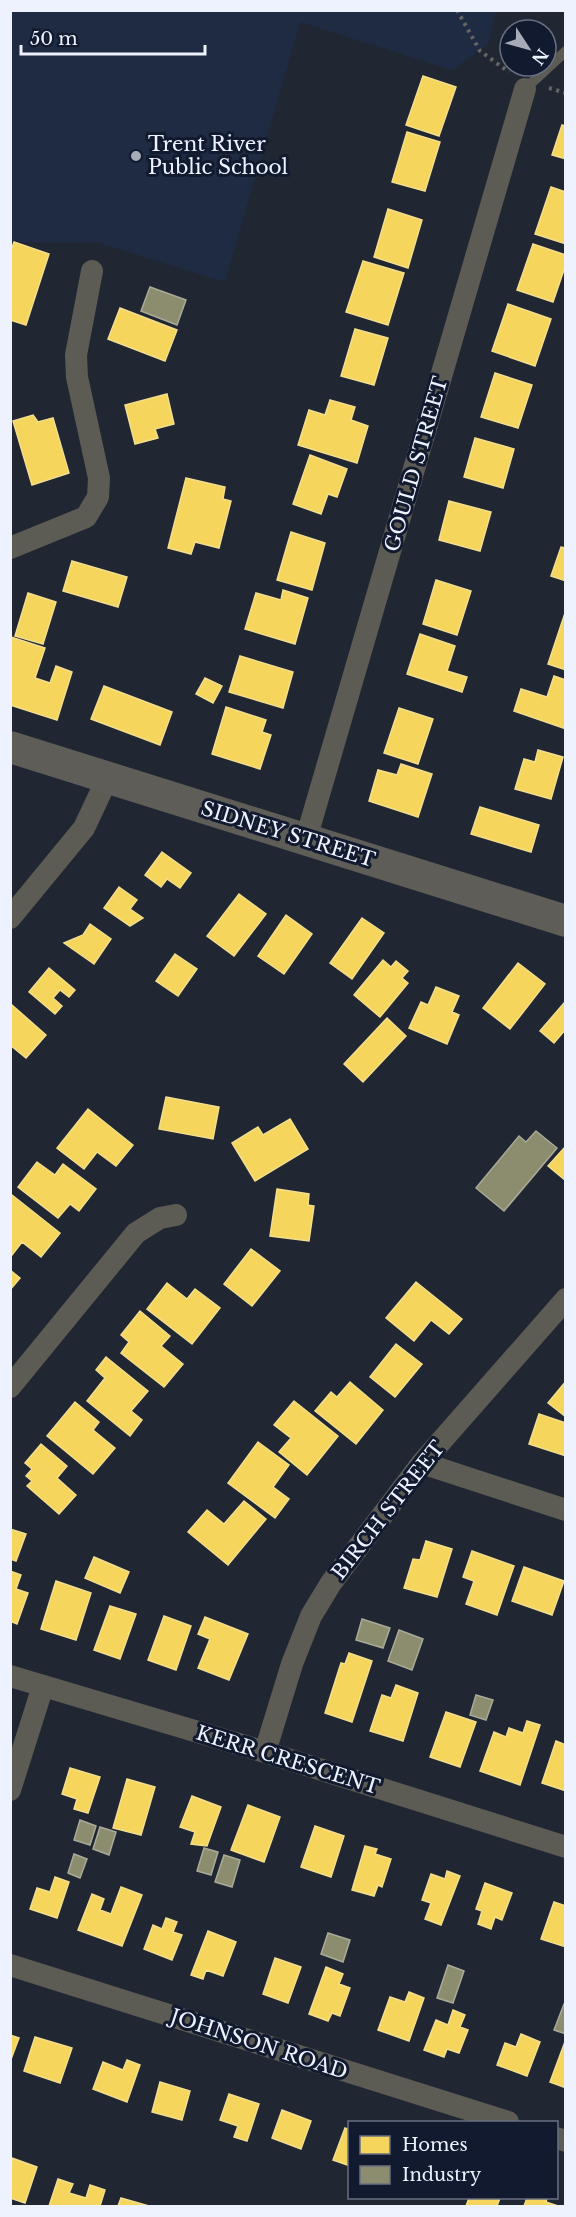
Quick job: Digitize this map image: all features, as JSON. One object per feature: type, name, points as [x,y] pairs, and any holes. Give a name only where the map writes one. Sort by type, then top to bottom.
[{"type":"main road","name":"SIDNEY STREET","points":[[10,747],[566,921]]},
{"type":"street","name":"GOULD STREET","points":[[306,839],[527,87]]},
{"type":"street","points":[[10,548],[86,517],[98,497],[99,478],[77,377],[76,355],[92,271]]},
{"type":"street","points":[[10,918],[84,828],[108,777]]},
{"type":"street","points":[[10,1388],[136,1233],[160,1218],[176,1215]]},
{"type":"street","name":"BIRCH STREET","points":[[265,1752],[292,1664],[311,1616],[331,1583],[422,1463],[566,1299]]},
{"type":"street","points":[[422,1463],[566,1510]]},
{"type":"street","name":"KERR CRESCENT","points":[[10,1676],[265,1752],[566,1846]]},
{"type":"street","points":[[10,1790],[43,1686]]},
{"type":"street","name":"JOHNSON ROAD","points":[[10,1965],[505,2121]]},
{"type":"lane","points":[[527,87],[566,51]]},
{"type":"path","points":[[457,10],[480,51],[493,63],[527,87],[566,93]]},
{"type":"shaded area","name":"Trent River Public School","points":[[11,10],[496,11],[488,45],[452,70],[300,22],[225,282],[100,243],[11,242]]},
{"type":"building: Homes","points":[[423,76],[456,87],[439,136],[406,125]]},
{"type":"building: Homes","points":[[562,125],[566,126],[566,159],[552,155]]},
{"type":"building: Homes","points":[[407,132],[440,142],[425,191],[392,182]]},
{"type":"building: Homes","points":[[551,187],[566,192],[566,244],[535,234]]},
{"type":"building: Homes","points":[[388,209],[422,220],[408,268],[374,257]]},
{"type":"building: Homes","points":[[14,242],[49,254],[26,325],[10,320],[10,253]]},
{"type":"building: Homes","points":[[533,244],[566,255],[566,264],[553,302],[517,290]]},
{"type":"building: Homes","points":[[363,261],[404,273],[388,325],[346,312]]},
{"type":"building: Homes","points":[[508,304],[551,319],[535,366],[492,351]]},
{"type":"building: Homes","points":[[120,308],[177,330],[165,361],[108,339]]},
{"type":"building: Homes","points":[[355,329],[388,338],[374,385],[341,376]]},
{"type":"building: Homes","points":[[495,373],[532,385],[518,428],[481,417]]},
{"type":"building: Homes","points":[[167,394],[174,424],[155,429],[158,438],[135,444],[125,405]]},
{"type":"building: Homes","points":[[330,400],[355,407],[351,420],[368,426],[357,463],[298,445],[309,410],[325,415]]},
{"type":"building: Homes","points":[[33,415],[38,422],[53,418],[69,473],[32,485],[13,421]]},
{"type":"building: Homes","points":[[475,438],[514,449],[503,488],[464,477]]},
{"type":"building: Homes","points":[[310,455],[347,469],[337,497],[328,494],[321,514],[293,504]]},
{"type":"building: Homes","points":[[186,478],[225,487],[223,499],[231,501],[219,548],[195,542],[191,554],[168,548]]},
{"type":"building: Homes","points":[[449,501],[491,512],[480,551],[439,540]]},
{"type":"building: Homes","points":[[291,532],[325,543],[312,590],[277,580]]},
{"type":"building: Homes","points":[[561,547],[566,548],[566,581],[551,576]]},
{"type":"building: Homes","points":[[72,561],[127,577],[118,607],[63,591]]},
{"type":"building: Homes","points":[[436,580],[471,591],[457,635],[423,624]]},
{"type":"building: Homes","points":[[283,590],[308,598],[295,644],[245,629],[256,593],[281,600]]},
{"type":"building: Homes","points":[[28,593],[56,602],[43,644],[15,636]]},
{"type":"building: Homes","points":[[566,613],[566,670],[548,664]]},
{"type":"building: Homes","points":[[420,634],[455,646],[447,671],[467,677],[462,692],[407,674]]},
{"type":"building: Homes","points":[[11,637],[45,648],[35,678],[50,683],[56,666],[72,672],[57,720],[10,705]]},
{"type":"building: Homes","points":[[240,656],[293,672],[283,708],[229,692]]},
{"type":"building: Homes","points":[[554,676],[566,680],[566,729],[514,711],[521,689],[547,697]]},
{"type":"building: Homes","points":[[205,678],[222,686],[213,703],[196,694]]},
{"type":"building: Homes","points":[[104,686],[172,712],[160,745],[91,719]]},
{"type":"building: Homes","points":[[226,707],[266,720],[262,732],[271,735],[260,769],[212,754]]},
{"type":"building: Homes","points":[[399,708],[433,719],[418,764],[384,753]]},
{"type":"building: Homes","points":[[538,750],[563,757],[551,799],[515,789],[524,759],[535,762]]},
{"type":"building: Homes","points":[[401,764],[432,774],[418,817],[369,801],[378,770],[397,775]]},
{"type":"building: Homes","points":[[480,807],[539,825],[531,852],[471,834]]},
{"type":"building: Homes","points":[[162,852],[191,873],[180,888],[167,879],[161,887],[145,875]]},
{"type":"building: Homes","points":[[119,887],[137,900],[130,909],[143,918],[130,926],[104,908]]},
{"type":"building: Homes","points":[[239,894],[266,914],[234,956],[207,936]]},
{"type":"building: Homes","points":[[286,915],[312,934],[284,974],[258,956]]},
{"type":"building: Homes","points":[[362,918],[384,933],[352,979],[330,963]]},
{"type":"building: Homes","points":[[90,924],[111,939],[94,964],[64,943],[83,935]]},
{"type":"building: Homes","points":[[175,954],[197,969],[178,996],[156,981]]},
{"type":"building: Homes","points":[[383,960],[391,967],[396,961],[408,971],[402,978],[408,983],[380,1017],[354,995]]},
{"type":"building: Homes","points":[[518,963],[545,984],[510,1029],[483,1008]]},
{"type":"building: Homes","points":[[49,968],[75,990],[69,997],[60,990],[53,998],[62,1006],[55,1014],[29,992]]},
{"type":"building: Homes","points":[[436,987],[459,996],[452,1012],[459,1015],[447,1044],[409,1028],[421,1002],[428,1005]]},
{"type":"building: Homes","points":[[564,1003],[566,1005],[566,1029],[554,1043],[540,1031]]},
{"type":"building: Homes","points":[[12,1005],[46,1035],[26,1058],[10,1045],[10,1008]]},
{"type":"building: Homes","points":[[387,1018],[406,1036],[363,1082],[344,1064]]},
{"type":"building: Homes","points":[[166,1097],[219,1107],[213,1139],[159,1129]]},
{"type":"building: Homes","points":[[88,1109],[133,1145],[116,1166],[97,1152],[84,1169],[57,1148]]},
{"type":"building: Homes","points":[[290,1119],[308,1149],[255,1181],[232,1143],[258,1127],[263,1135]]},
{"type":"building: Homes","points":[[566,1146],[566,1181],[548,1166]]},
{"type":"building: Homes","points":[[37,1162],[55,1175],[63,1164],[96,1189],[79,1211],[70,1204],[58,1218],[18,1187]]},
{"type":"building: Homes","points":[[277,1189],[309,1194],[308,1205],[314,1206],[309,1241],[270,1236]]},
{"type":"building: Homes","points":[[12,1195],[60,1233],[41,1257],[22,1242],[12,1255],[10,1254],[10,1197]]},
{"type":"building: Homes","points":[[251,1249],[280,1271],[252,1306],[224,1284]]},
{"type":"building: Homes","points":[[10,1270],[20,1278],[10,1290]]},
{"type":"building: Homes","points":[[416,1282],[462,1319],[449,1334],[431,1320],[414,1341],[386,1318]]},
{"type":"building: Homes","points":[[167,1283],[187,1299],[195,1289],[220,1308],[192,1344],[147,1309]]},
{"type":"building: Homes","points":[[140,1311],[170,1336],[161,1346],[183,1364],[164,1387],[121,1353],[129,1342],[121,1335]]},
{"type":"building: Homes","points":[[396,1344],[422,1364],[395,1397],[370,1377]]},
{"type":"building: Homes","points":[[106,1357],[148,1391],[131,1411],[142,1420],[130,1436],[87,1401],[105,1378],[96,1370]]},
{"type":"building: Homes","points":[[566,1381],[566,1417],[548,1403]]},
{"type":"building: Homes","points":[[350,1382],[383,1410],[356,1444],[315,1411],[331,1392],[337,1397]]},
{"type":"building: Homes","points":[[294,1401],[338,1436],[307,1475],[279,1452],[291,1438],[274,1425]]},
{"type":"building: Homes","points":[[75,1402],[99,1422],[93,1430],[115,1448],[93,1474],[47,1436]]},
{"type":"building: Homes","points":[[539,1414],[566,1423],[566,1456],[529,1444]]},
{"type":"building: Homes","points":[[258,1442],[289,1465],[273,1487],[289,1499],[275,1518],[228,1483]]},
{"type":"building: Homes","points":[[41,1444],[67,1466],[57,1478],[76,1495],[59,1514],[27,1486],[32,1481],[26,1476],[32,1469],[25,1463]]},
{"type":"building: Homes","points":[[244,1501],[266,1519],[228,1565],[188,1532],[207,1510],[224,1524]]},
{"type":"building: Homes","points":[[10,1529],[26,1534],[16,1561],[10,1559]]},
{"type":"building: Homes","points":[[426,1541],[452,1549],[437,1597],[404,1588],[413,1559],[420,1560]]},
{"type":"building: Homes","points":[[472,1551],[514,1566],[497,1615],[466,1604],[474,1581],[463,1577]]},
{"type":"building: Homes","points":[[94,1557],[129,1572],[120,1593],[85,1578]]},
{"type":"building: Homes","points":[[524,1567],[564,1581],[552,1615],[512,1601]]},
{"type":"building: Homes","points":[[10,1571],[21,1575],[16,1589],[28,1593],[17,1624],[10,1621]]},
{"type":"building: Homes","points":[[56,1581],[91,1593],[76,1640],[41,1629]]},
{"type":"building: Homes","points":[[110,1606],[136,1614],[120,1659],[94,1650]]},
{"type":"building: Homes","points":[[164,1616],[191,1626],[176,1670],[148,1660]]},
{"type":"building: Homes","points":[[205,1617],[248,1634],[229,1680],[198,1668],[210,1639],[198,1634]]},
{"type":"building: Homes","points":[[349,1653],[372,1661],[352,1722],[325,1713],[341,1663],[345,1664]]},
{"type":"building: Homes","points":[[396,1685],[418,1693],[403,1741],[370,1731],[382,1695],[391,1698]]},
{"type":"building: Homes","points":[[446,1712],[476,1722],[460,1767],[430,1757]]},
{"type":"building: Homes","points":[[527,1721],[540,1725],[520,1785],[480,1771],[494,1732],[506,1737],[509,1728],[523,1733]]},
{"type":"building: Homes","points":[[556,1741],[566,1745],[566,1791],[542,1783]]},
{"type":"building: Homes","points":[[70,1768],[100,1777],[88,1813],[74,1809],[77,1799],[62,1794]]},
{"type":"building: Homes","points":[[127,1779],[155,1787],[141,1835],[113,1828]]},
{"type":"building: Homes","points":[[192,1796],[221,1807],[207,1846],[191,1844],[195,1832],[180,1827]]},
{"type":"building: Homes","points":[[248,1805],[280,1817],[264,1862],[231,1850]]},
{"type":"building: Homes","points":[[315,1826],[344,1836],[331,1877],[301,1867]]},
{"type":"building: Homes","points":[[365,1846],[377,1849],[375,1854],[391,1859],[382,1887],[378,1885],[374,1896],[352,1890]]},
{"type":"building: Homes","points":[[447,1871],[460,1876],[441,1925],[425,1919],[431,1903],[422,1900],[431,1874],[445,1879]]},
{"type":"building: Homes","points":[[55,1877],[69,1882],[57,1918],[30,1909],[37,1888],[50,1892]]},
{"type":"building: Homes","points":[[485,1883],[512,1893],[502,1920],[495,1917],[491,1929],[478,1924],[482,1911],[476,1909]]},
{"type":"building: Homes","points":[[121,1887],[142,1895],[122,1946],[78,1930],[92,1894],[104,1899],[100,1910],[111,1914]]},
{"type":"building: Homes","points":[[554,1902],[566,1906],[566,1947],[541,1939]]},
{"type":"building: Homes","points":[[166,1918],[177,1922],[173,1932],[182,1935],[172,1960],[144,1949],[153,1925],[162,1929]]},
{"type":"building: Homes","points":[[208,1931],[236,1942],[223,1976],[206,1970],[203,1979],[191,1975]]},
{"type":"building: Homes","points":[[275,1958],[301,1967],[288,2003],[263,1994]]},
{"type":"building: Homes","points":[[326,1967],[343,1974],[339,1984],[350,1988],[340,2016],[332,2013],[328,2021],[309,2014]]},
{"type":"building: Homes","points":[[409,1992],[424,1998],[409,2041],[378,2030],[390,1997],[405,2002]]},
{"type":"building: Homes","points":[[453,2010],[465,2015],[460,2027],[468,2030],[459,2053],[447,2049],[444,2057],[424,2050],[436,2020],[448,2025]]},
{"type":"building: Homes","points":[[521,2034],[540,2042],[527,2076],[497,2065],[505,2043],[516,2047]]},
{"type":"building: Homes","points":[[10,2035],[19,2038],[10,2062]]},
{"type":"building: Homes","points":[[35,2037],[72,2048],[60,2083],[24,2071]]},
{"type":"building: Homes","points":[[566,2039],[566,2088],[550,2082]]},
{"type":"building: Homes","points":[[127,2060],[140,2065],[127,2102],[93,2089],[103,2062],[123,2070]]},
{"type":"building: Homes","points":[[160,2082],[190,2091],[182,2120],[152,2112]]},
{"type":"building: Homes","points":[[229,2094],[259,2104],[247,2141],[234,2137],[238,2126],[220,2120]]},
{"type":"building: Homes","points":[[282,2110],[311,2121],[301,2149],[272,2138]]},
{"type":"building: Homes","points":[[345,2128],[348,2129],[348,2165],[333,2160]]},
{"type":"building: Homes","points":[[12,2158],[37,2167],[25,2203],[10,2198]]},
{"type":"building: Homes","points":[[58,2179],[73,2184],[69,2193],[86,2198],[90,2185],[105,2190],[100,2206],[49,2206]]},
{"type":"building: Homes","points":[[121,2198],[149,2206],[118,2206]]},
{"type":"building: Homes","points":[[469,2199],[500,2199],[497,2206],[466,2206]]},
{"type":"building: Homes","points":[[527,2199],[547,2199],[546,2202],[558,2206],[524,2206]]},
{"type":"building: Industry","points":[[150,287],[186,300],[177,325],[141,311]]},
{"type":"building: Industry","points":[[536,1131],[557,1148],[504,1211],[476,1188],[519,1136],[526,1142]]},
{"type":"building: Industry","points":[[362,1619],[390,1628],[383,1648],[356,1640]]},
{"type":"building: Industry","points":[[399,1630],[423,1639],[412,1670],[388,1661]]},
{"type":"building: Industry","points":[[476,1695],[493,1700],[486,1720],[470,1715]]},
{"type":"building: Industry","points":[[80,1820],[96,1826],[90,1845],[74,1840]]},
{"type":"building: Industry","points":[[100,1827],[116,1832],[109,1855],[93,1849]]},
{"type":"building: Industry","points":[[204,1848],[218,1852],[211,1875],[197,1871]]},
{"type":"building: Industry","points":[[74,1854],[87,1859],[80,1878],[68,1873]]},
{"type":"building: Industry","points":[[224,1855],[240,1860],[232,1887],[215,1882]]},
{"type":"building: Industry","points":[[328,1933],[350,1940],[343,1962],[321,1954]]},
{"type":"building: Industry","points":[[448,1965],[464,1971],[453,2003],[437,1998]]},
{"type":"building: Industry","points":[[564,2004],[566,2005],[566,2034],[554,2030]]},
{"type":"place","name":"Trent River Public School","points":[[136,156]]}]
